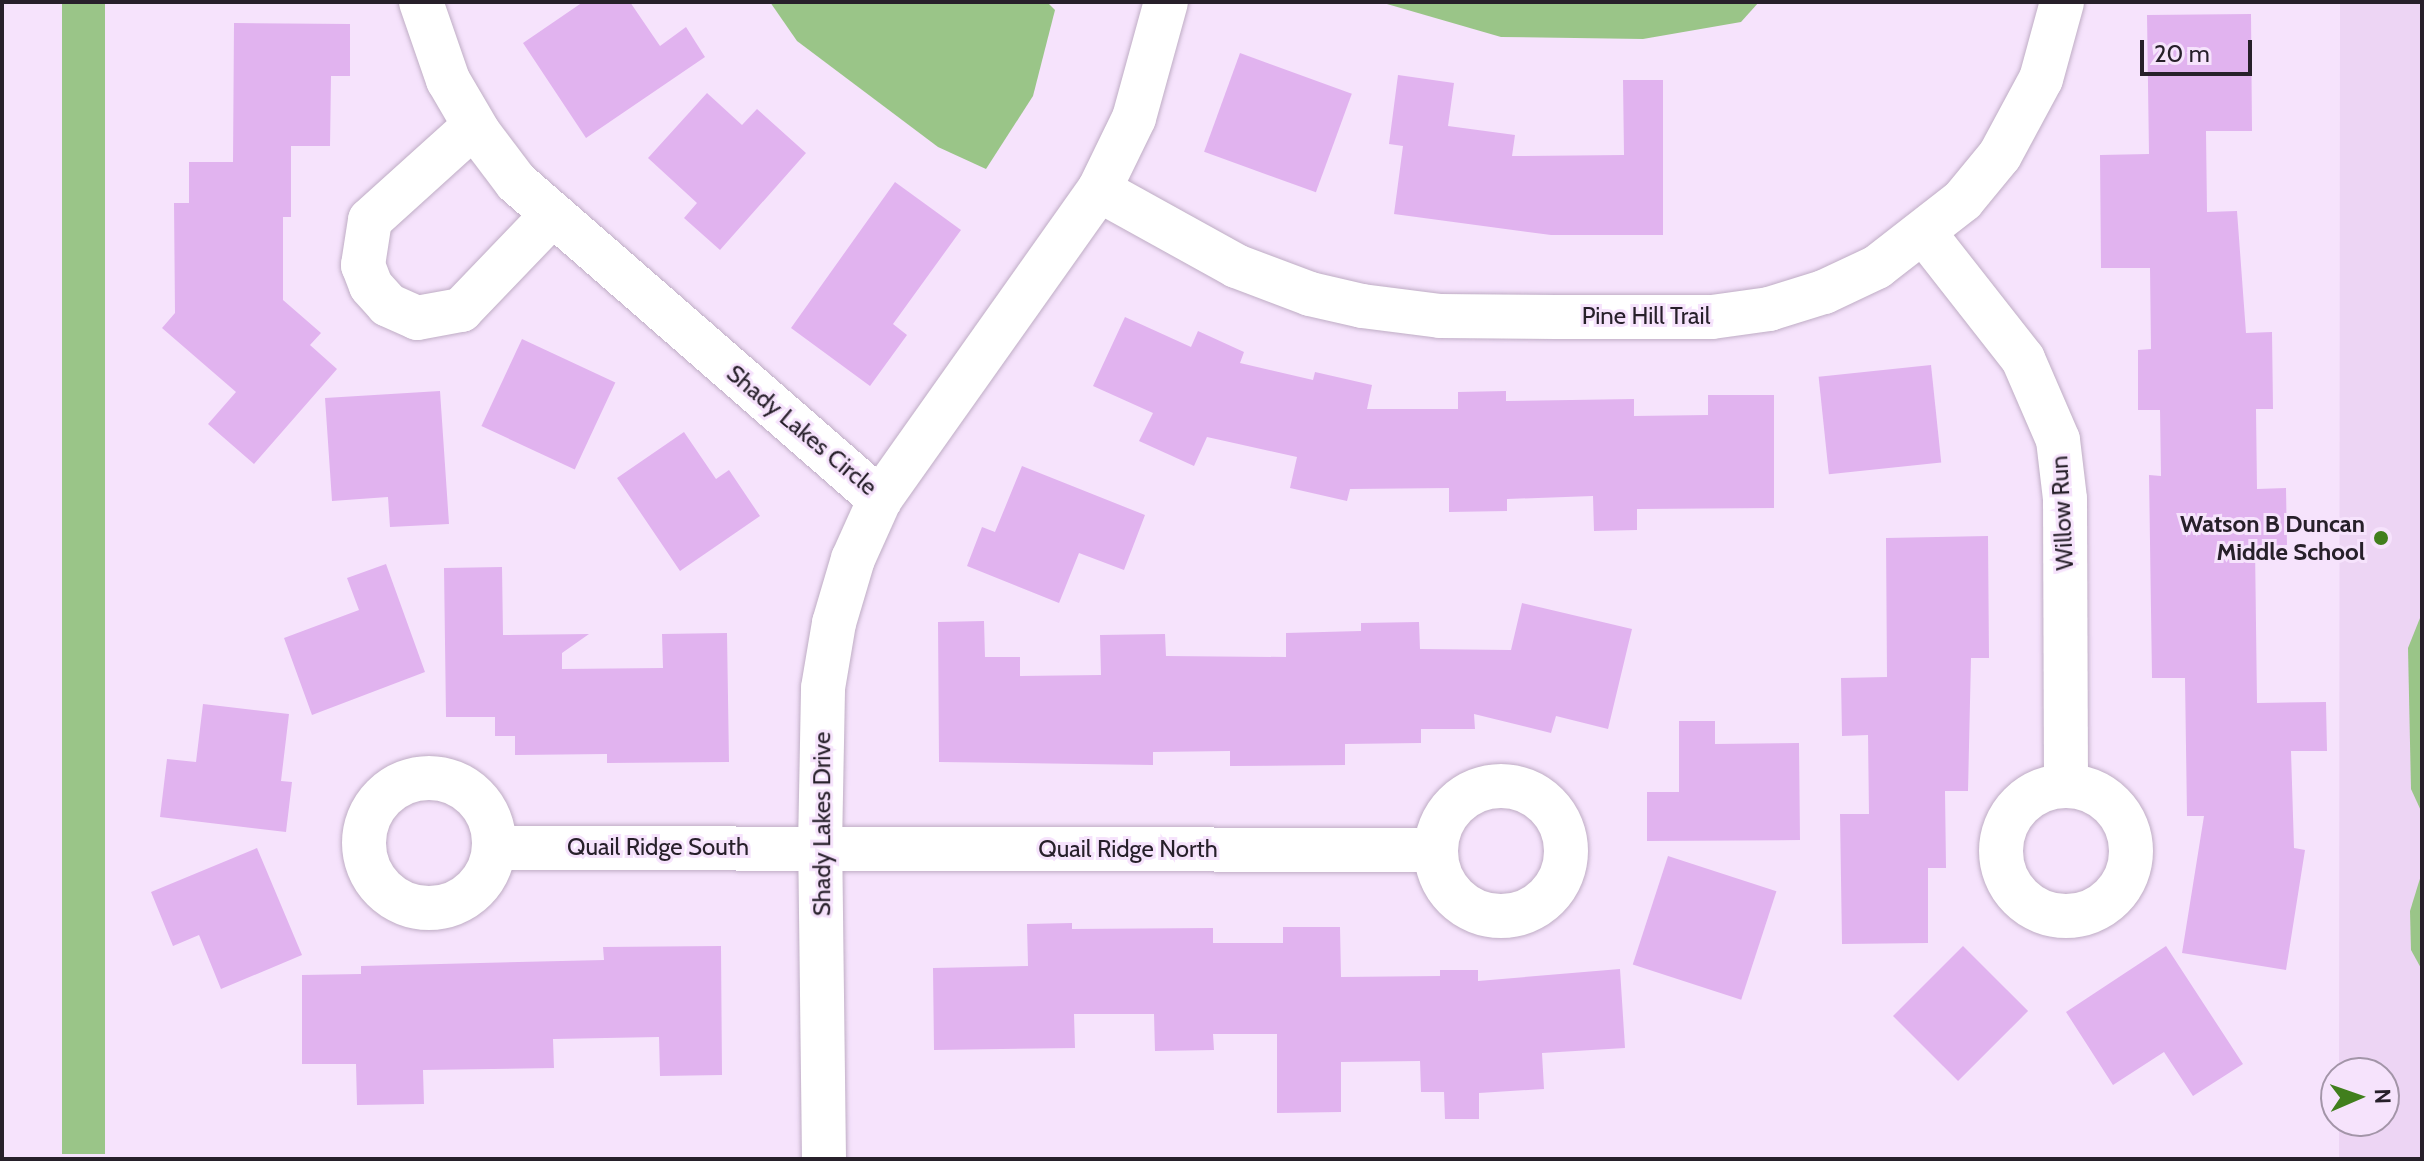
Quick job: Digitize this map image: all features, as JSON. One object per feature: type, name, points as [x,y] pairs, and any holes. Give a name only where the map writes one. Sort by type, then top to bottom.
[{"type":"street","name":"Shady Lakes Circle","points":[[421,2],[448,80],[474,126],[516,182],[551,216],[880,499],[1099,190],[1134,118],[1166,2]]},
{"type":"street","name":"Pine Hill Trail","points":[[1099,190],[1236,266],[1310,294],[1440,316],[1712,317],[1769,309],[1824,292],[1877,267],[1925,234],[1963,200],[2015,130],[2041,79],[2062,2]]},
{"type":"street","points":[[474,126],[370,220],[363,265],[371,286],[388,305],[417,318],[461,310],[551,216]]},
{"type":"street","name":"Willow Run","points":[[1925,234],[2023,359],[2058,440],[2065,499],[2066,785]]},
{"type":"street","name":"Shady Lakes Drive","points":[[824,1159],[820,847],[823,688],[834,623],[853,559],[880,499]]},
{"type":"street","name":"Quail Ridge South","points":[[495,848],[820,847]]},
{"type":"street","name":"Quail Ridge North","points":[[820,847],[1436,850]]},
{"type":"shaded area","points":[[62,2],[105,2],[105,1154],[62,1154]]},
{"type":"shaded area","points":[[770,2],[1047,2],[1055,10],[1033,96],[986,169],[938,147],[797,41]]},
{"type":"shaded area","points":[[1380,2],[1759,2],[1741,22],[1643,39],[1501,37]]},
{"type":"shaded area","name":"Watson B Duncan Middle School","points":[[2340,2],[2422,2],[2422,1159],[2339,1159],[2339,1137],[2400,1137],[2400,1057],[2339,1057]]},
{"type":"shaded area","points":[[2422,613],[2422,813],[2411,789],[2408,648]]},
{"type":"shaded area","points":[[2422,872],[2422,970],[2411,950],[2410,911]]},
{"type":"building","points":[[583,2],[630,2],[660,46],[686,27],[705,57],[586,138],[523,43]]},
{"type":"building","points":[[2251,14],[2252,131],[2206,131],[2207,212],[2237,211],[2246,333],[2272,332],[2273,409],[2256,409],[2257,489],[2286,488],[2287,545],[2255,546],[2257,703],[2326,702],[2327,751],[2291,751],[2294,848],[2305,850],[2286,970],[2182,953],[2204,816],[2187,816],[2185,678],[2152,678],[2149,475],[2161,476],[2160,410],[2138,410],[2138,350],[2151,349],[2150,268],[2101,268],[2100,155],[2149,154],[2147,15]]},
{"type":"building","points":[[234,23],[350,24],[350,76],[331,76],[330,146],[291,146],[291,217],[283,217],[283,300],[321,333],[310,345],[337,369],[254,464],[208,424],[236,392],[162,328],[175,313],[174,203],[189,203],[189,162],[233,162]]},
{"type":"building","points":[[1240,53],[1352,94],[1316,192],[1204,152]]},
{"type":"building","points":[[1398,75],[1454,83],[1448,126],[1515,135],[1512,156],[1624,155],[1623,80],[1663,80],[1663,235],[1551,235],[1394,214],[1403,146],[1389,144]]},
{"type":"building","points":[[707,93],[742,125],[757,109],[806,153],[720,250],[684,218],[697,203],[648,158]]},
{"type":"building","points":[[895,182],[961,230],[893,324],[907,335],[870,386],[791,328]]},
{"type":"building","points":[[1125,317],[1191,347],[1198,331],[1244,352],[1240,363],[1313,380],[1315,372],[1372,385],[1367,409],[1458,409],[1458,392],[1506,391],[1506,401],[1634,399],[1634,416],[1708,415],[1708,395],[1774,395],[1774,508],[1637,509],[1637,530],[1594,531],[1593,496],[1507,499],[1507,511],[1449,512],[1449,488],[1350,489],[1347,501],[1290,488],[1297,457],[1207,437],[1194,466],[1139,441],[1153,413],[1093,386]]},
{"type":"building","points":[[522,339],[615,383],[575,470],[481,426]]},
{"type":"building","points":[[1931,365],[1941,462],[1829,474],[1819,377]]},
{"type":"building","points":[[440,391],[449,524],[390,527],[388,497],[332,501],[325,398]]},
{"type":"building","points":[[684,432],[716,479],[729,470],[760,516],[680,571],[617,478]]},
{"type":"building","points":[[1022,466],[1145,515],[1124,570],[1079,553],[1059,603],[967,566],[982,527],[995,532]]},
{"type":"building","points":[[1988,536],[1989,658],[1971,658],[1968,791],[1945,791],[1946,868],[1928,868],[1928,943],[1842,944],[1840,814],[1869,814],[1868,735],[1842,736],[1841,678],[1887,677],[1886,538]]},
{"type":"building","points":[[386,564],[425,672],[312,715],[284,638],[359,610],[347,578]]},
{"type":"building","points":[[502,567],[503,635],[589,634],[562,653],[562,669],[663,668],[662,634],[727,633],[729,762],[607,763],[607,754],[515,755],[515,736],[495,736],[495,717],[446,717],[444,568]]},
{"type":"building","points":[[1522,603],[1632,629],[1608,729],[1556,716],[1551,733],[1474,714],[1475,729],[1421,729],[1421,743],[1345,744],[1345,765],[1230,766],[1230,751],[1153,752],[1153,765],[939,762],[938,622],[984,621],[985,657],[1020,657],[1020,676],[1101,675],[1100,635],[1165,634],[1166,656],[1286,657],[1286,633],[1361,631],[1361,623],[1419,622],[1420,649],[1511,650]]},
{"type":"building","points":[[203,704],[289,714],[281,781],[292,782],[286,832],[160,817],[167,759],[196,762]]},
{"type":"building","points":[[1679,721],[1715,721],[1715,744],[1799,743],[1800,840],[1647,841],[1647,792],[1679,792]]},
{"type":"building","points":[[257,848],[302,955],[221,989],[199,935],[173,946],[151,892]]},
{"type":"building","points":[[1668,856],[1776,891],[1741,1000],[1633,964]]},
{"type":"building","points":[[1072,923],[1072,929],[1213,928],[1213,943],[1283,943],[1283,927],[1340,927],[1341,977],[1440,976],[1440,970],[1478,970],[1478,981],[1620,969],[1625,1048],[1542,1053],[1544,1089],[1479,1093],[1479,1119],[1445,1119],[1444,1092],[1421,1092],[1420,1061],[1341,1062],[1341,1112],[1277,1113],[1277,1034],[1213,1034],[1214,1050],[1155,1051],[1154,1014],[1074,1014],[1075,1048],[934,1050],[933,968],[1028,966],[1027,924]]},
{"type":"building","points":[[721,946],[722,1075],[660,1076],[659,1037],[553,1039],[554,1068],[423,1070],[424,1104],[357,1105],[356,1064],[302,1064],[302,975],[361,974],[361,966],[604,960],[603,947]]},
{"type":"building","points":[[1963,946],[2028,1011],[1958,1081],[1893,1016]]},
{"type":"building","points":[[2166,946],[2243,1064],[2193,1096],[2164,1052],[2113,1085],[2066,1012]]},
{"type":"place","name":"Watson B Duncan Middle School","points":[[2381,538]]}]
